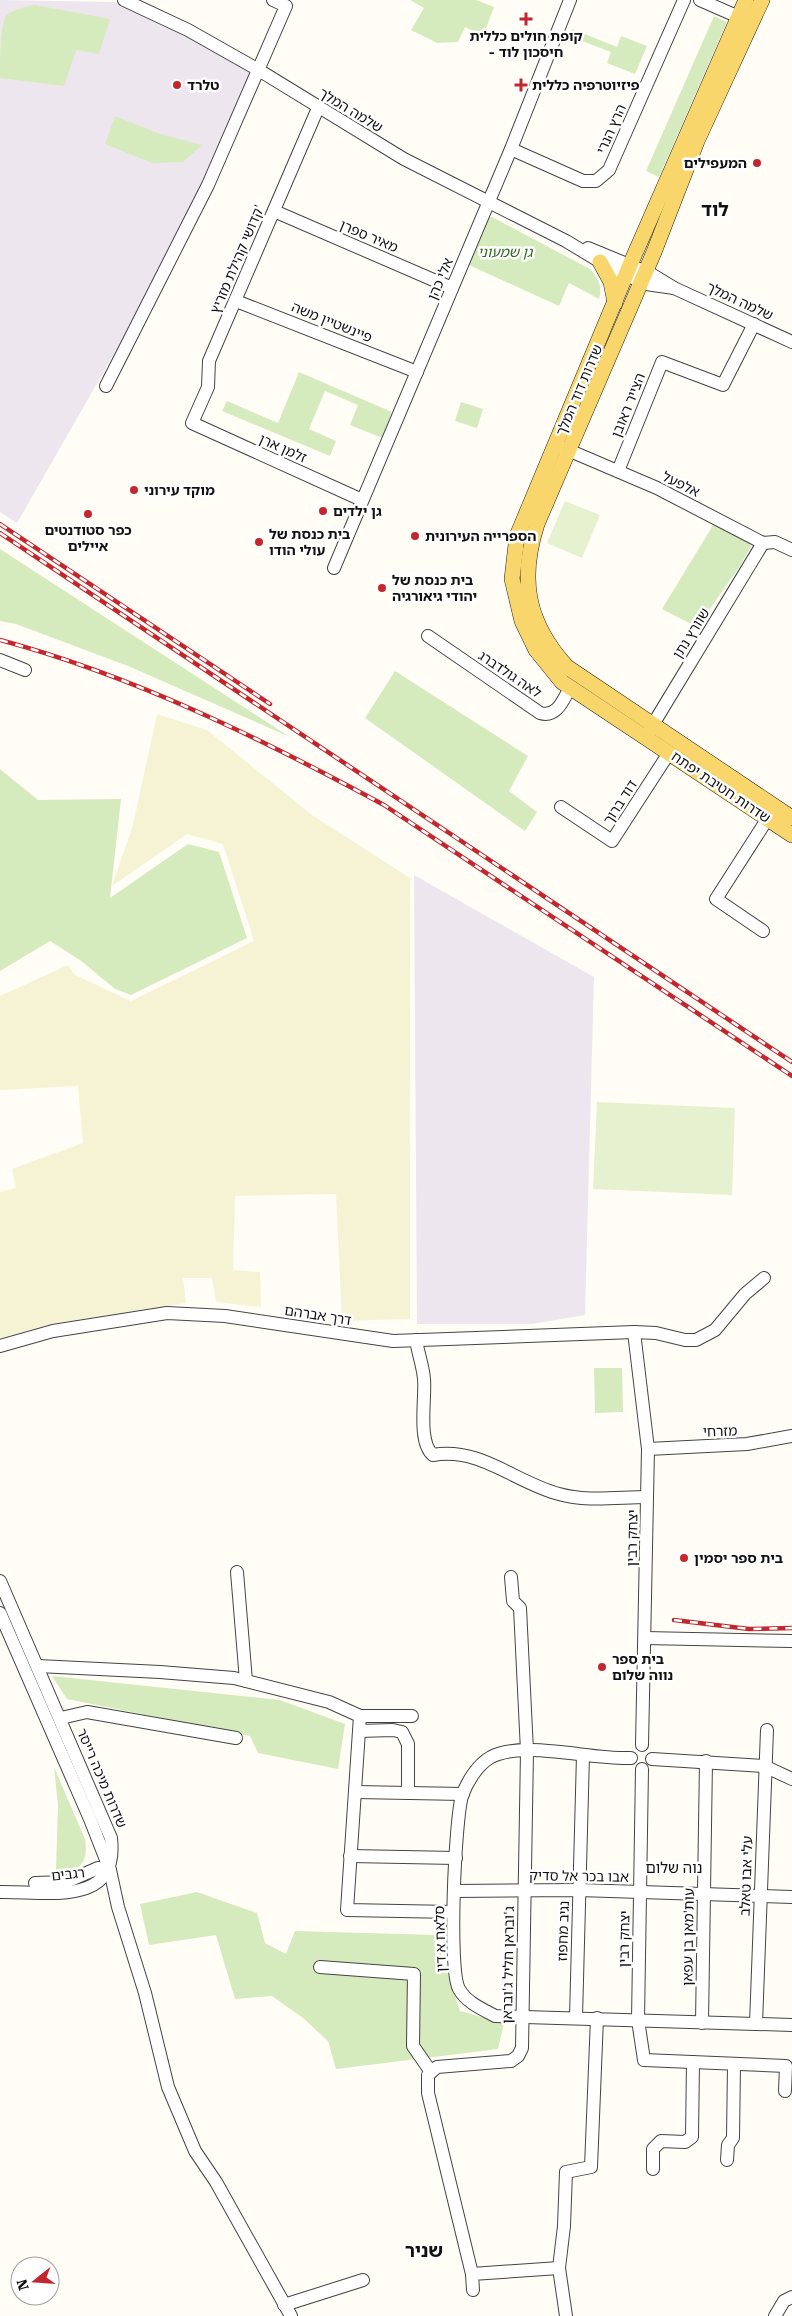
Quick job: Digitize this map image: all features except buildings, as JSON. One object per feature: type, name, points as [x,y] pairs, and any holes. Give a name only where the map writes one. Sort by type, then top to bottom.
[{"type":"main road","name":"שדרות דוד המלך","points":[[651,733],[570,688],[544,663],[528,636],[517,606],[512,580],[514,552],[520,527],[561,448],[643,277],[745,20],[746,0]]},
{"type":"main road","name":"שדרות דוד המלך","points":[[651,733],[567,667],[546,642],[532,611],[526,577],[530,545],[561,448],[628,270],[745,20],[762,0]]},
{"type":"main road","points":[[600,262],[611,282],[615,303]]},
{"type":"main road","name":"שדרות חטיבת יפתח","points":[[651,733],[669,753],[792,835]]},
{"type":"main road","name":"שדרות חטיבת יפתח","points":[[651,733],[792,818]]},
{"type":"street","name":"שלמה המלך","points":[[124,0],[180,26],[257,69],[318,108],[426,171],[628,270],[674,288],[792,342]]},
{"type":"street","points":[[106,386],[208,185],[286,6],[273,0]]},
{"type":"street","name":"אלי כהן","points":[[334,568],[511,149],[570,0]]},
{"type":"street","name":"הרץ הנרי","points":[[511,149],[583,181],[596,181],[609,170],[684,0]]},
{"type":"street","points":[[700,0],[745,20]]},
{"type":"street","name":"קדושי קהילת מזריץ'","points":[[192,424],[208,387],[209,361],[318,108]]},
{"type":"street","name":"מאיר ספרן","points":[[274,212],[452,288]]},
{"type":"street","name":"שלמה המלך","points":[[566,241],[600,262],[628,270]]},
{"type":"street","name":"פיינשטיין משה","points":[[236,301],[416,372]]},
{"type":"street","name":"הצייר ראובן","points":[[618,471],[662,362],[723,384],[754,324]]},
{"type":"street","name":"זלמן ארן","points":[[192,424],[362,500]]},
{"type":"street","name":"אלפעל","points":[[561,448],[665,492],[764,544],[774,542],[792,550]]},
{"type":"street","name":"שוורץ נתן","points":[[651,733],[764,544]]},
{"type":"street","name":"לאה גולדברג","points":[[428,636],[547,715],[554,713],[570,688]]},
{"type":"street","points":[[0,660],[25,670]]},
{"type":"street","name":"דוד ברוך","points":[[561,807],[612,841],[669,753]]},
{"type":"street","points":[[763,931],[716,899],[768,818],[769,803]]},
{"type":"street","name":"דרך אברהם","points":[[0,1346],[52,1331],[168,1313],[225,1316],[393,1342],[634,1332],[696,1340],[715,1330],[739,1300],[764,1278]]},
{"type":"street","name":"יצחק רבין","points":[[634,1332],[648,1449],[642,1746]]},
{"type":"street","points":[[416,1340],[424,1379],[423,1427],[428,1451],[433,1454],[449,1452],[466,1454],[544,1490],[561,1495],[576,1498],[647,1497]]},
{"type":"street","name":"מזרחי","points":[[648,1449],[747,1444],[792,1436]]},
{"type":"street","points":[[238,1572],[246,1681]]},
{"type":"street","name":"ג'ובראן חליל ג'ובראן","points":[[431,2072],[437,2067],[511,2061],[518,2056],[522,2048],[521,2018],[527,1751],[520,1608],[513,1601],[511,1577]]},
{"type":"street","name":"שדרות מיכה רייסר","points":[[0,1585],[61,1718],[111,1838],[113,1856],[110,1870]]},
{"type":"street","name":"שדרות מיכה רייסר","points":[[0,1613],[110,1870]]},
{"type":"street","points":[[645,1638],[792,1641]]},
{"type":"street","points":[[38,1666],[234,1678],[329,1702],[360,1716],[412,1716]]},
{"type":"street","points":[[61,1718],[87,1712],[236,1738]]},
{"type":"street","points":[[360,1716],[347,1910],[453,1912]]},
{"type":"street","points":[[359,1731],[393,1730],[402,1732],[408,1744],[408,1793]]},
{"type":"street","name":"עלי אבו טאלב","points":[[756,2024],[764,1766],[767,1730]]},
{"type":"street","points":[[642,1746],[649,1749],[652,1759],[648,1766],[642,1768],[634,1766],[630,1758],[634,1749],[642,1746]]},
{"type":"street","name":"סלאח א דין","points":[[630,1758],[527,1751],[508,1752],[491,1758],[477,1769],[463,1794],[459,1815],[453,1912],[454,1971],[459,1989],[474,2005],[495,2016],[792,2025]]},
{"type":"street","name":"נגיב מחפוז","points":[[576,2018],[583,1755]]},
{"type":"street","points":[[652,1759],[764,1766],[792,1779]]},
{"type":"street","name":"עות'מאן בן עפאן","points":[[702,2023],[706,1761]]},
{"type":"street","name":"יצחק רבין","points":[[642,1768],[638,2020],[644,2060],[693,2062]]},
{"type":"street","points":[[356,1792],[463,1794]]},
{"type":"street","points":[[91,1870],[98,1851],[98,1839]]},
{"type":"street","points":[[350,1856],[456,1858]]},
{"type":"street","name":"רגבים","points":[[0,1884],[66,1882],[98,1868],[110,1870]]},
{"type":"street","points":[[110,1870],[118,1907],[145,1992],[168,2087],[195,2151],[216,2182],[288,2311],[363,2280]]},
{"type":"street","name":"רגבים","points":[[0,1892],[77,1890],[98,1884],[110,1870]]},
{"type":"street","name":"אבו בכר אל סדיק","points":[[454,1891],[579,1890],[792,1897]]},
{"type":"street","points":[[320,1967],[414,1974],[413,2046],[431,2072],[428,2075],[428,2093],[472,2274],[473,2290]]},
{"type":"street","points":[[566,2316],[559,2268],[564,2226],[566,2172],[591,2167],[597,2018]]},
{"type":"street","points":[[653,2169],[654,2149],[661,2141],[685,2142],[692,2137],[693,2062],[786,2066],[785,2091]]},
{"type":"street","points":[[727,2160],[728,2145],[733,2138],[734,2064]]},
{"type":"street","points":[[472,2274],[559,2268]]},
{"type":"street","points":[[775,2316],[784,2301],[792,2297]]},
{"type":"shaded area","points":[[0,0],[114,2],[263,65],[138,312],[17,523],[0,512]]},
{"type":"shaded area","points":[[157,714],[207,730],[312,815],[410,878],[410,1319],[342,1321],[336,1194],[235,1196],[233,1270],[260,1272],[261,1307],[216,1302],[212,1278],[183,1278],[186,1303],[51,1324],[0,1340],[0,1192],[16,1188],[12,1169],[83,1143],[78,1086],[0,1090],[0,996],[68,965],[75,975],[131,1001],[254,941],[223,844],[187,834],[112,886],[133,825]]},
{"type":"shaded area","points":[[414,875],[594,977],[585,1315],[532,1324],[417,1324]]},
{"type":"green space","points":[[410,0],[476,0],[494,7],[483,36],[465,27],[458,42],[437,43],[411,30],[424,8]]},
{"type":"green space","points":[[35,5],[110,19],[99,54],[76,50],[64,86],[0,78],[1,36],[6,16],[16,10]]},
{"type":"green space","points":[[714,16],[727,22],[659,177],[646,171]]},
{"type":"green space","points":[[572,29],[617,47],[621,36],[647,46],[635,74],[607,63],[611,52],[569,36]]},
{"type":"green space","points":[[115,116],[160,134],[202,145],[183,162],[152,163],[105,144]]},
{"type":"green space","name":"גן שמעוני","points":[[492,217],[590,269],[599,283],[599,299],[569,283],[559,306],[469,265],[487,218]]},
{"type":"green space","points":[[299,372],[392,412],[382,438],[350,425],[358,405],[325,391],[309,429],[336,441],[330,456],[222,411],[227,401],[278,423]]},
{"type":"green space","points":[[461,402],[483,409],[477,428],[455,421]]},
{"type":"green space","points":[[565,501],[600,515],[582,558],[547,543]]},
{"type":"green space","points":[[715,522],[748,541],[751,546],[740,566],[697,627],[662,609]]},
{"type":"green space","points":[[0,549],[290,737],[128,666],[16,624],[0,621]]},
{"type":"green space","points":[[395,671],[528,756],[509,791],[537,812],[525,831],[365,718]]},
{"type":"green space","points":[[0,769],[38,800],[121,799],[110,898],[188,844],[219,852],[247,938],[131,995],[115,989],[80,960],[50,941],[0,971]]},
{"type":"green space","points":[[597,1102],[735,1108],[732,1195],[593,1189]]},
{"type":"green space","points":[[594,1368],[622,1368],[623,1412],[595,1413]]},
{"type":"green space","points":[[52,1676],[280,1700],[345,1724],[338,1769],[258,1753],[250,1736],[67,1699]]},
{"type":"green space","points":[[54,1767],[85,1839],[86,1846],[85,1857],[77,1869],[65,1874],[56,1870],[58,1806]]},
{"type":"green space","points":[[197,1892],[257,1913],[265,1943],[286,1954],[295,1931],[435,1935],[460,2011],[504,2023],[498,2049],[336,2069],[328,2041],[303,2018],[272,1996],[235,1999],[216,1935],[149,1945],[140,1904]]},
{"type":"railway","points":[[0,524],[270,704]]},
{"type":"railway","points":[[0,533],[792,1062]]},
{"type":"railway","points":[[0,640],[99,672],[196,711],[291,756],[384,805],[792,1076]]},
{"type":"railway","points":[[674,1620],[749,1629],[792,1628]]},
{"type":"place","name":"קופת חולים כללית - חיסכון לוד","points":[[526,19]]},
{"type":"place","name":"טלרד","points":[[177,85]]},
{"type":"place","name":"פיזיוטרפיה כללית","points":[[521,85]]},
{"type":"place","name":"המעפילים","points":[[757,163]]},
{"type":"place","name":"מוקד עירוני","points":[[134,490]]},
{"type":"place","name":"גן ילדים","points":[[323,511]]},
{"type":"place","name":"כפר סטודנטים איילים","points":[[88,514]]},
{"type":"place","name":"הספרייה העירונית","points":[[415,536]]},
{"type":"place","name":"בית כנסת של עולי הודו","points":[[259,542]]},
{"type":"place","name":"בית כנסת של יהודי גיאורגיה","points":[[382,588]]},
{"type":"place","name":"בית ספר יסמין","points":[[684,1558]]},
{"type":"place","name":"בית ספר נווה שלום","points":[[602,1667]]},
{"type":"district","name":"לוד","points":[[715,209]]},
{"type":"district","name":"נוה שלום","points":[[674,1868]]},
{"type":"district","name":"שניר","points":[[424,2250]]}]
